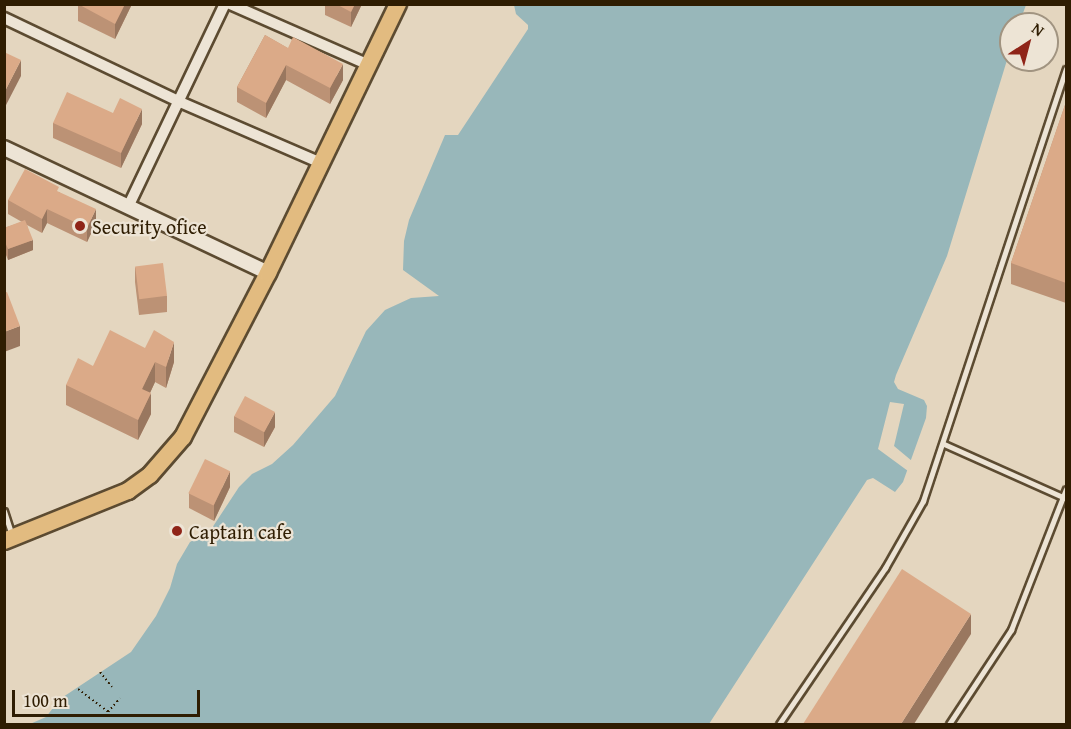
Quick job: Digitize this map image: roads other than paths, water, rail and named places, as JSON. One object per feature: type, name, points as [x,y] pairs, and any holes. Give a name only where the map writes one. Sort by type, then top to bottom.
[{"type":"main road","points":[[9,540],[128,490],[166,458],[202,403],[268,273],[398,4]]},
{"type":"street","points":[[128,207],[225,4]]},
{"type":"street","points":[[230,4],[369,65]]},
{"type":"street","points":[[4,18],[180,102],[321,163]]},
{"type":"street","points":[[4,148],[268,273]]},
{"type":"lane","points":[[779,724],[885,568],[923,501],[944,444],[1066,69]]},
{"type":"lane","points":[[944,444],[1065,498]]},
{"type":"lane","points":[[949,724],[1011,630],[1065,498],[1066,489]]},
{"type":"lane","points":[[4,511],[9,540]]},
{"type":"water","points":[[514,5],[1026,5],[1023,12],[999,12],[999,72],[1003,72],[947,256],[894,382],[898,389],[924,400],[927,406],[926,418],[903,482],[895,492],[873,478],[867,480],[709,724],[30,724],[46,717],[60,699],[131,652],[156,616],[170,588],[177,564],[190,542],[210,531],[239,487],[252,474],[272,464],[293,445],[335,396],[366,331],[385,310],[411,298],[439,296],[403,270],[404,241],[409,220],[445,135],[458,135],[528,29],[528,25],[516,14]]},
{"type":"place","name":"Security ofice","points":[[80,226]]},
{"type":"place","name":"Captain cafe","points":[[177,531]]}]
